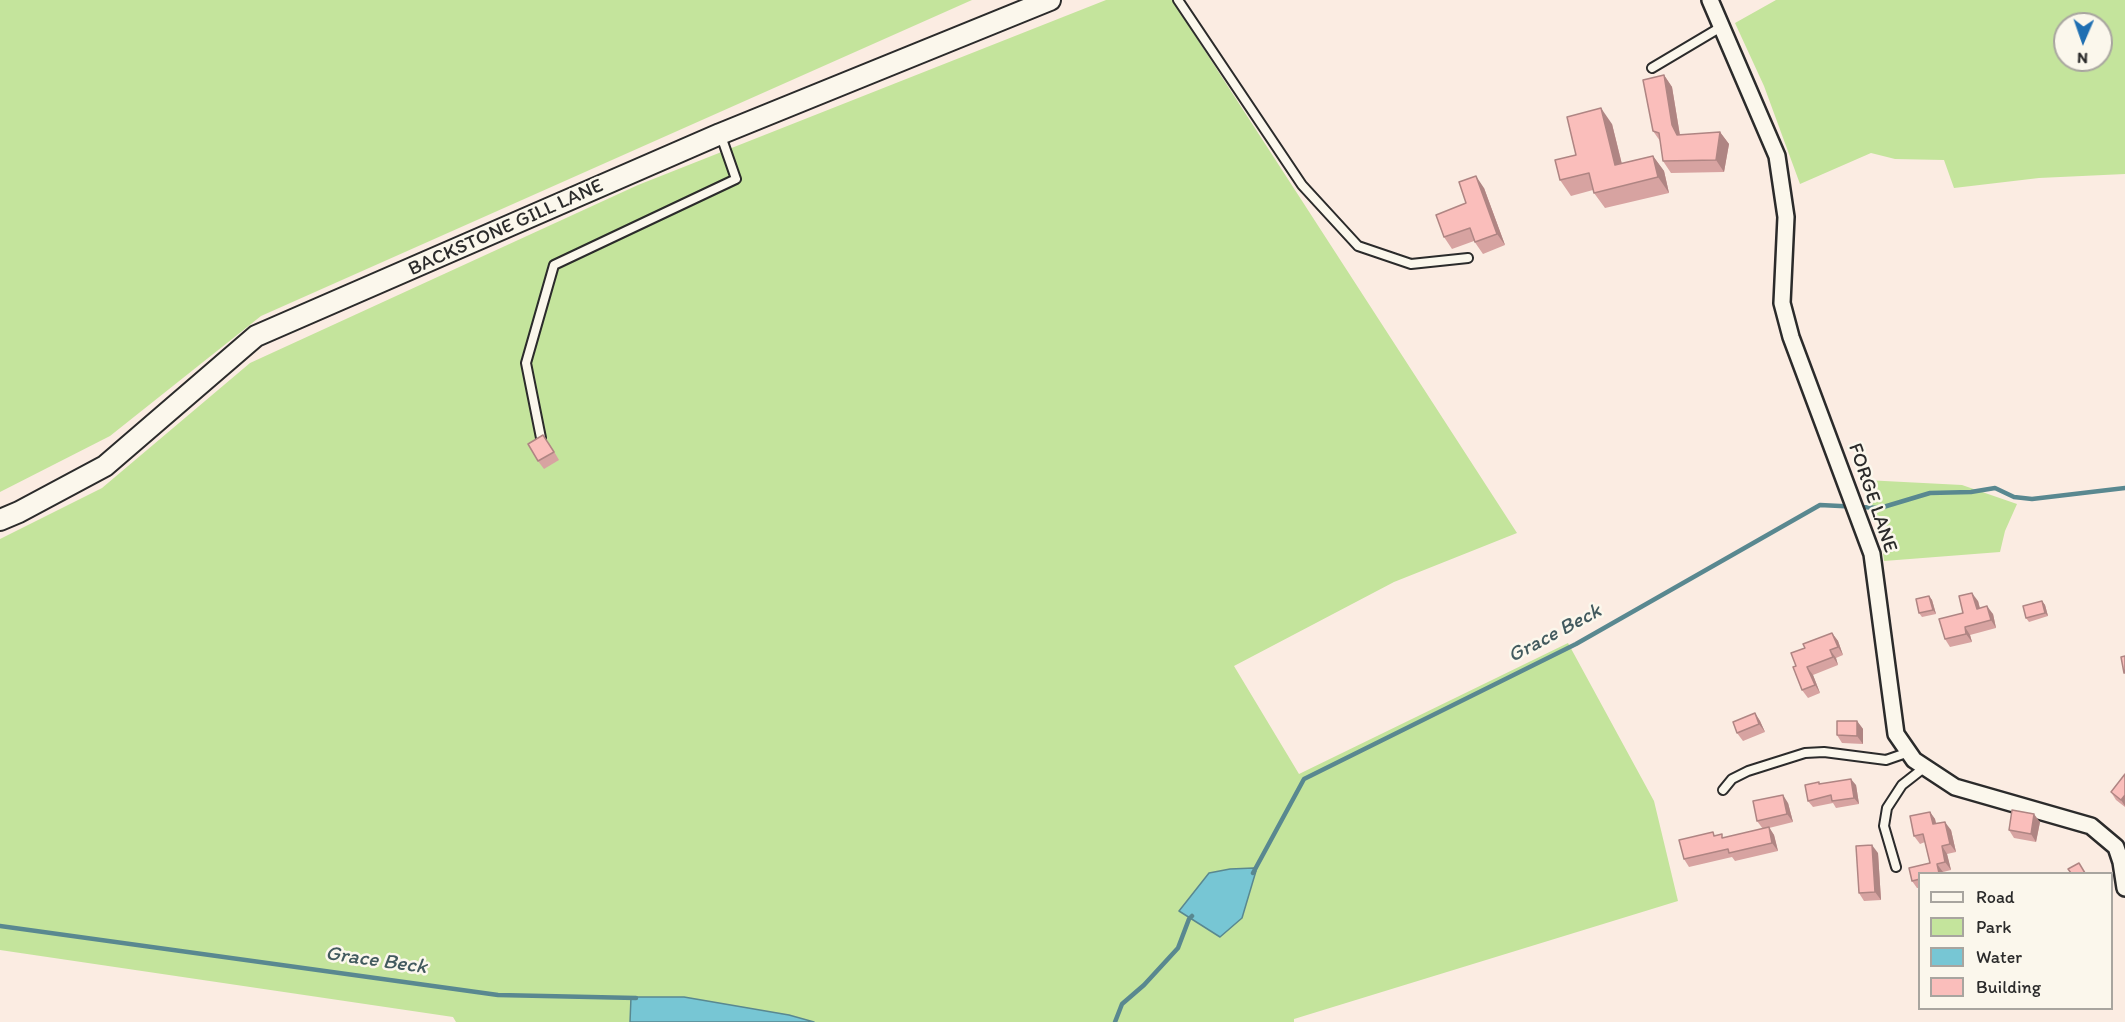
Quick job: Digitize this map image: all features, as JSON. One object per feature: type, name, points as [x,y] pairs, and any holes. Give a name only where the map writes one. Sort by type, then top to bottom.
[{"type":"street","name":"BACKSTONE GILL LANE","points":[[0,520],[20,512],[105,466],[256,336],[720,134],[1050,0]]},
{"type":"street","name":"FORGE LANE","points":[[1710,0],[1777,156],[1785,217],[1782,303],[1791,337],[1872,554],[1896,734],[1914,760],[1955,787],[2091,826],[2116,848],[2121,862],[2125,888]]},
{"type":"lane","points":[[1178,0],[1302,185],[1358,246],[1411,264],[1468,258]]},
{"type":"lane","points":[[1652,68],[1721,27]]},
{"type":"lane","points":[[541,438],[526,363],[554,265],[736,179],[720,134]]},
{"type":"lane","points":[[1723,790],[1732,779],[1748,771],[1805,753],[1824,752],[1886,760],[1909,752]]},
{"type":"lane","points":[[1896,867],[1884,826],[1887,808],[1902,785],[1925,767]]},
{"type":"green space","points":[[0,0],[972,0],[261,316],[110,436],[0,492]]},
{"type":"green space","points":[[1106,0],[1172,0],[1517,533],[1394,582],[1234,666],[1299,774],[1568,643],[1654,801],[1678,901],[1294,1019],[1294,1022],[456,1022],[453,1017],[0,950],[0,539],[102,488],[250,363],[638,185]]},
{"type":"green space","points":[[1776,0],[2125,0],[2125,174],[2039,178],[1954,188],[1944,160],[1895,159],[1871,153],[1800,184],[1764,86],[1735,23]]},
{"type":"green space","points":[[1865,480],[1962,485],[2017,504],[2005,531],[2000,552],[1884,561],[1881,538]]},
{"type":"water","points":[[1254,868],[1256,871],[1242,918],[1220,937],[1179,911],[1209,873]]},
{"type":"water","points":[[631,997],[684,997],[789,1015],[814,1022],[630,1022]]},
{"type":"building","points":[[1664,75],[1672,125],[1677,135],[1720,132],[1716,160],[1663,161],[1659,133],[1653,131],[1643,80]]},
{"type":"building","points":[[1601,108],[1615,165],[1653,156],[1658,177],[1594,193],[1589,173],[1560,180],[1555,160],[1576,155],[1567,117]]},
{"type":"building","points":[[1476,176],[1497,234],[1475,242],[1470,228],[1444,237],[1436,215],[1466,203],[1459,182]]},
{"type":"building","points":[[543,435],[554,452],[538,461],[528,444]]},
{"type":"building","points":[[1972,593],[1977,609],[1987,606],[1991,620],[1965,627],[1966,634],[1945,639],[1939,619],[1963,613],[1959,596]]},
{"type":"building","points":[[1929,596],[1933,610],[1919,613],[1916,599]]},
{"type":"building","points":[[2042,601],[2045,613],[2026,618],[2023,606]]},
{"type":"building","points":[[1832,633],[1838,647],[1830,650],[1833,657],[1807,667],[1815,685],[1802,690],[1793,667],[1796,666],[1791,653],[1805,648],[1803,644]]},
{"type":"building","points":[[2125,656],[2125,673],[2124,673],[2121,657]]},
{"type":"building","points":[[1755,713],[1759,724],[1737,733],[1733,722]]},
{"type":"building","points":[[1837,721],[1857,721],[1857,736],[1837,735]]},
{"type":"building","points":[[2125,774],[2125,795],[2121,800],[2111,792]]},
{"type":"building","points":[[1851,779],[1854,798],[1832,801],[1831,795],[1808,801],[1805,785]]},
{"type":"building","points":[[1783,795],[1787,814],[1757,821],[1753,801]]},
{"type":"building","points":[[2012,810],[2034,814],[2031,834],[2009,830]]},
{"type":"building","points":[[1930,812],[1933,824],[1945,822],[1950,844],[1942,846],[1945,862],[1937,864],[1939,872],[1918,872],[1918,880],[1912,881],[1909,868],[1930,863],[1923,834],[1914,836],[1910,816]]},
{"type":"building","points":[[1769,827],[1772,843],[1729,853],[1728,849],[1684,859],[1679,840],[1713,832],[1714,836],[1722,834],[1722,838]]},
{"type":"building","points":[[1872,845],[1875,892],[1859,893],[1856,846]]},
{"type":"building","points":[[2079,863],[2084,872],[2070,872],[2068,869]]},
{"type":"waterway","name":"Grace Beck","points":[[1253,873],[1304,779],[1576,644],[1820,505],[1880,508],[1930,493],[1971,492],[1995,488],[2014,497],[2032,499],[2125,488]]},
{"type":"waterway","name":"Grace Beck","points":[[1115,1022],[1122,1004],[1144,985],[1178,948],[1192,916]]},
{"type":"waterway","name":"Grace Beck","points":[[0,926],[498,995],[636,998]]}]
